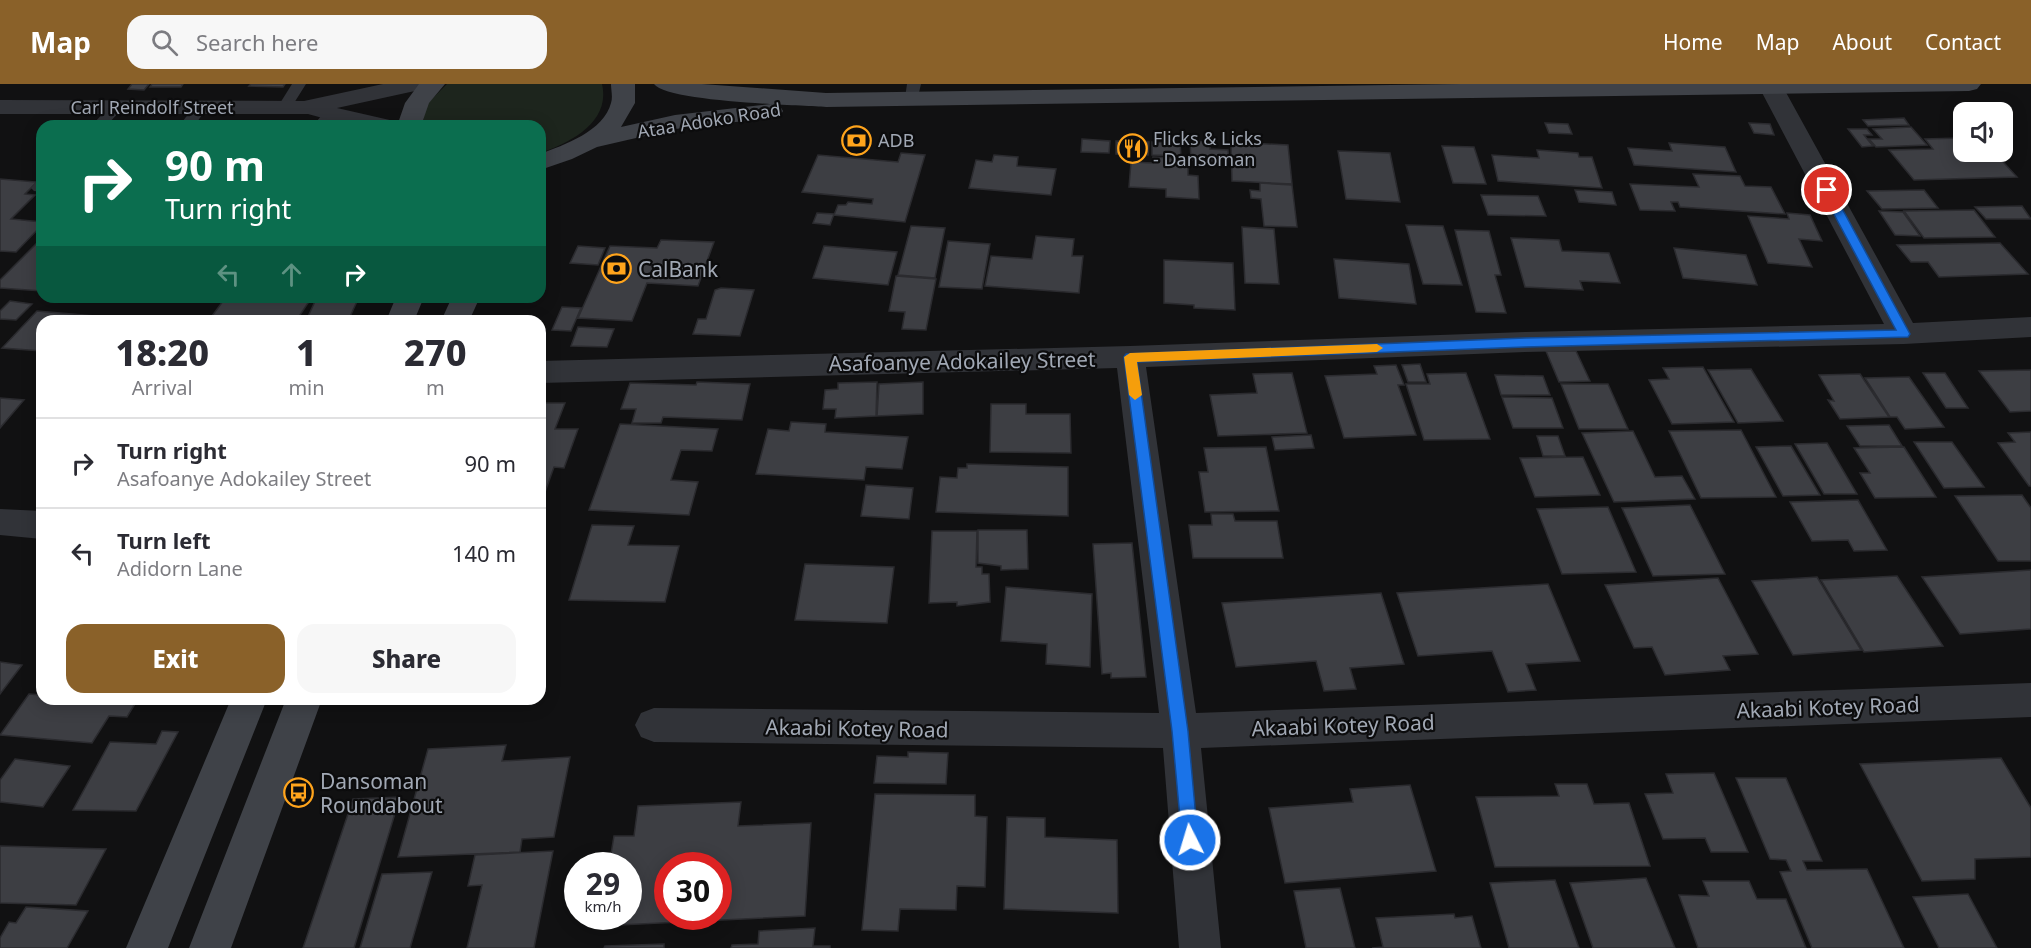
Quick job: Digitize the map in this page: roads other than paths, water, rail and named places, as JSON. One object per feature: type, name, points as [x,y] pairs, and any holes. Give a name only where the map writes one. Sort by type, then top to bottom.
[{"type":"main road","points":[[410,120],[411,110],[424,91],[433,84]]},
{"type":"main road","points":[[551,159],[591,141],[612,122],[623,103],[623,84]]},
{"type":"main road","name":"Ataa Adoko Road","points":[[666,84],[686,90],[783,95],[826,100]]},
{"type":"main road","name":"Ataa Adoko Road","points":[[591,141],[675,122],[782,110],[826,100],[913,91],[1969,84]]},
{"type":"main road","points":[[147,948],[247,705]]},
{"type":"main road","points":[[210,948],[302,705]]},
{"type":"street","name":"Carl Reindolf Street","points":[[309,114],[416,84]]},
{"type":"street","points":[[1771,85],[1904,334]]},
{"type":"street","name":"Carl Reindolf Street","points":[[0,107],[201,107],[361,120]]},
{"type":"street","name":"Asafoanye Adokailey Street","points":[[546,372],[1130,357],[1525,342],[1904,334],[2031,327]]},
{"type":"street","points":[[1130,357],[1180,731],[1200,948]]},
{"type":"street","points":[[0,522],[36,525]]},
{"type":"street","name":"Akaabi Kotey Road","points":[[654,725],[1180,731],[2031,700]]},
{"type":"lane","points":[[299,84],[309,114]]},
{"type":"lane","points":[[104,120],[117,107]]},
{"type":"lane","points":[[191,120],[201,107]]},
{"type":"place","name":"ADB","points":[[857,140]]},
{"type":"place","name":"Flicks & Licks - Dansoman","points":[[1132,148]]},
{"type":"place","name":"CalBank","points":[[617,269]]},
{"type":"place","name":"Dansoman Roundabout","points":[[299,793]]}]
